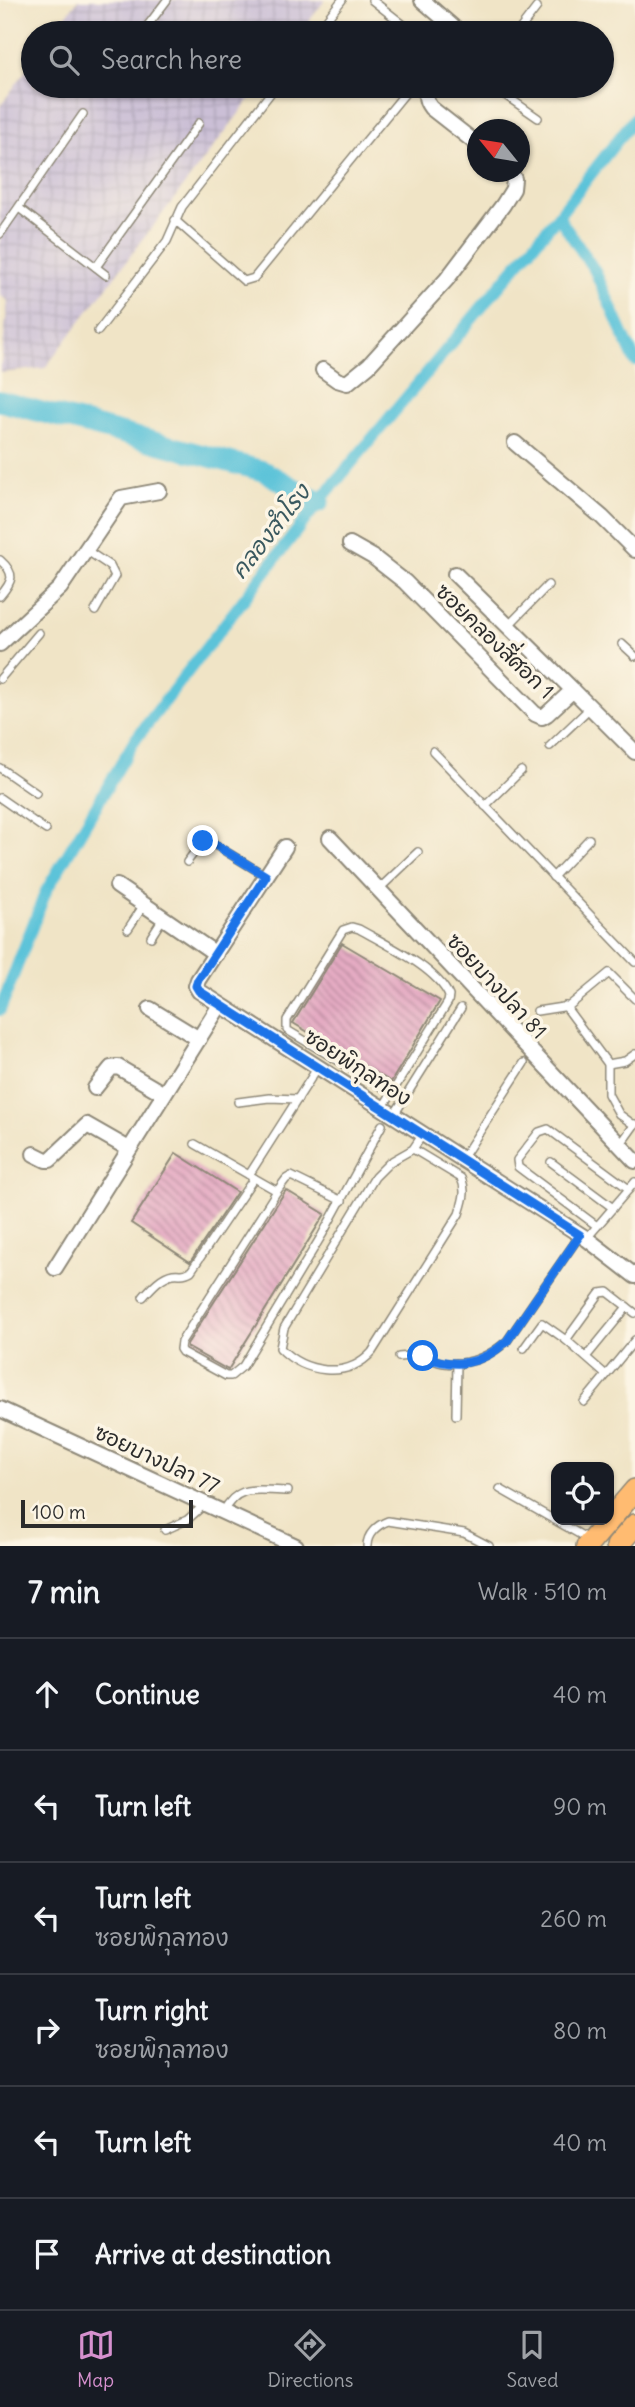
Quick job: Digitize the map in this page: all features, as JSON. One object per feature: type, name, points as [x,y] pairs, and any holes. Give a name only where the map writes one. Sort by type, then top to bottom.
[{"type":"main road","points":[[589,1543],[635,1490]]},
{"type":"main road","points":[[617,1546],[635,1525]]},
{"type":"street","points":[[422,0],[446,21]]},
{"type":"street","points":[[426,98],[431,108],[467,136]]},
{"type":"street","points":[[323,370],[337,380],[347,383],[369,365],[447,279],[503,205],[513,189],[514,182]]},
{"type":"street","points":[[515,443],[602,517],[635,550]]},
{"type":"street","points":[[0,644],[52,596],[121,498],[159,491]]},
{"type":"street","name":"ซอยคลองสี่ศอก 1","points":[[350,544],[387,567],[405,582],[535,714],[542,717],[547,714],[573,690],[635,752]]},
{"type":"street","points":[[455,573],[573,690]]},
{"type":"street","name":"ซอยบางปลา 81","points":[[330,838],[635,1161]]},
{"type":"street","name":"ซอยพิกุลทอง","points":[[285,847],[198,980],[196,986],[199,991],[583,1237],[635,1276]]},
{"type":"street","points":[[117,886],[216,954]]},
{"type":"street","points":[[55,1268],[220,1005]]},
{"type":"street","points":[[150,1009],[199,1039]]},
{"type":"street","points":[[94,1087],[111,1068],[118,1067],[164,1094]]},
{"type":"street","points":[[34,1154],[50,1160],[87,1125],[129,1149]]},
{"type":"street","name":"ซอยบางปลา 77","points":[[2,1414],[296,1546]]},
{"type":"lane","points":[[151,21],[167,0]]},
{"type":"lane","points":[[325,21],[342,0]]},
{"type":"lane","points":[[372,0],[399,21]]},
{"type":"lane","points":[[527,21],[537,8]]},
{"type":"lane","points":[[97,331],[167,241],[182,207],[267,98]]},
{"type":"lane","points":[[175,220],[244,281],[254,278],[401,98]]},
{"type":"lane","points":[[509,98],[538,118]]},
{"type":"lane","points":[[0,234],[83,114]]},
{"type":"lane","points":[[96,267],[199,123]]},
{"type":"lane","points":[[19,208],[106,275]]},
{"type":"lane","points":[[86,549],[114,571],[115,576],[94,611]]},
{"type":"lane","points":[[0,560],[9,568],[12,577],[9,586],[0,596]]},
{"type":"lane","points":[[508,625],[548,585]]},
{"type":"lane","points":[[0,679],[39,633]]},
{"type":"lane","points":[[622,643],[635,656]]},
{"type":"lane","points":[[550,746],[591,708]]},
{"type":"lane","points":[[433,751],[635,962]]},
{"type":"lane","points":[[0,768],[36,793]]},
{"type":"lane","points":[[485,806],[521,771]]},
{"type":"lane","points":[[0,797],[46,830]]},
{"type":"lane","points":[[553,877],[589,839]]},
{"type":"lane","points":[[187,862],[203,841],[207,840],[266,876]]},
{"type":"lane","points":[[379,889],[418,852]]},
{"type":"lane","points":[[128,929],[144,905]]},
{"type":"lane","points":[[151,937],[163,918]]},
{"type":"lane","points":[[388,1113],[392,1093],[448,1002],[449,996],[424,969],[359,929],[347,928],[343,930],[287,1020],[287,1030],[392,1093]]},
{"type":"lane","points":[[537,1011],[569,1006],[610,973],[635,999]]},
{"type":"lane","points":[[565,1006],[608,1064],[608,1094],[619,1114],[635,1125],[620,1146]]},
{"type":"lane","points":[[388,1113],[461,1008]]},
{"type":"lane","points":[[608,1064],[625,1061],[635,1054]]},
{"type":"lane","points":[[462,1159],[524,1063]]},
{"type":"lane","points":[[143,1297],[165,1277],[172,1274],[187,1275],[191,1271],[319,1066]]},
{"type":"lane","points":[[238,1102],[298,1098]]},
{"type":"lane","points":[[342,1201],[291,1176],[277,1191],[180,1345],[181,1352],[226,1376],[237,1372],[243,1366],[342,1201],[382,1125]]},
{"type":"lane","points":[[597,1226],[518,1167],[517,1160],[539,1132],[548,1129],[629,1189]]},
{"type":"lane","points":[[413,1149],[461,1178],[465,1195],[459,1214],[364,1360],[329,1371],[313,1369],[280,1348],[284,1328],[375,1177],[390,1162],[413,1149],[423,1134]]},
{"type":"lane","points":[[195,1144],[277,1191]]},
{"type":"lane","points":[[551,1162],[613,1208]]},
{"type":"lane","points":[[399,1357],[423,1356],[445,1363],[457,1363],[479,1360],[494,1353],[507,1341],[583,1237],[597,1226],[635,1182]]},
{"type":"lane","points":[[566,1340],[600,1293],[608,1292],[635,1313]]},
{"type":"lane","points":[[586,1357],[627,1307]]},
{"type":"lane","points":[[524,1348],[542,1323],[606,1375]]},
{"type":"lane","points":[[584,1402],[635,1340]]},
{"type":"lane","points":[[456,1415],[457,1363]]},
{"type":"lane","points":[[500,1489],[589,1543]]},
{"type":"lane","points":[[222,1513],[235,1494],[245,1490],[288,1491]]},
{"type":"lane","points":[[166,1530],[187,1520],[204,1504]]},
{"type":"lane","points":[[367,1546],[372,1532],[388,1521],[464,1533],[489,1546]]},
{"type":"shaded area","points":[[78,0],[325,0],[309,21],[62,21]]},
{"type":"shaded area","points":[[21,77],[21,98],[251,98],[45,368],[0,373],[8,301],[0,295],[0,106]]},
{"type":"building","points":[[342,943],[440,1001],[391,1082],[293,1023]]},
{"type":"building","points":[[176,1153],[237,1192],[190,1262],[131,1223]]},
{"type":"building","points":[[286,1190],[325,1214],[228,1370],[187,1347],[187,1344]]},
{"type":"waterway","name":"คลองสำโรง","points":[[0,1010],[46,891],[135,740],[319,502],[558,216],[635,118]]},
{"type":"waterway","points":[[558,216],[595,271],[635,361]]},
{"type":"waterway","points":[[0,401],[263,471],[319,502]]},
{"type":"route","points":[[203,841],[207,840],[266,876],[198,980],[196,986],[199,991],[580,1235],[507,1341],[494,1353],[479,1360],[457,1363],[437,1362],[423,1356]]}]
